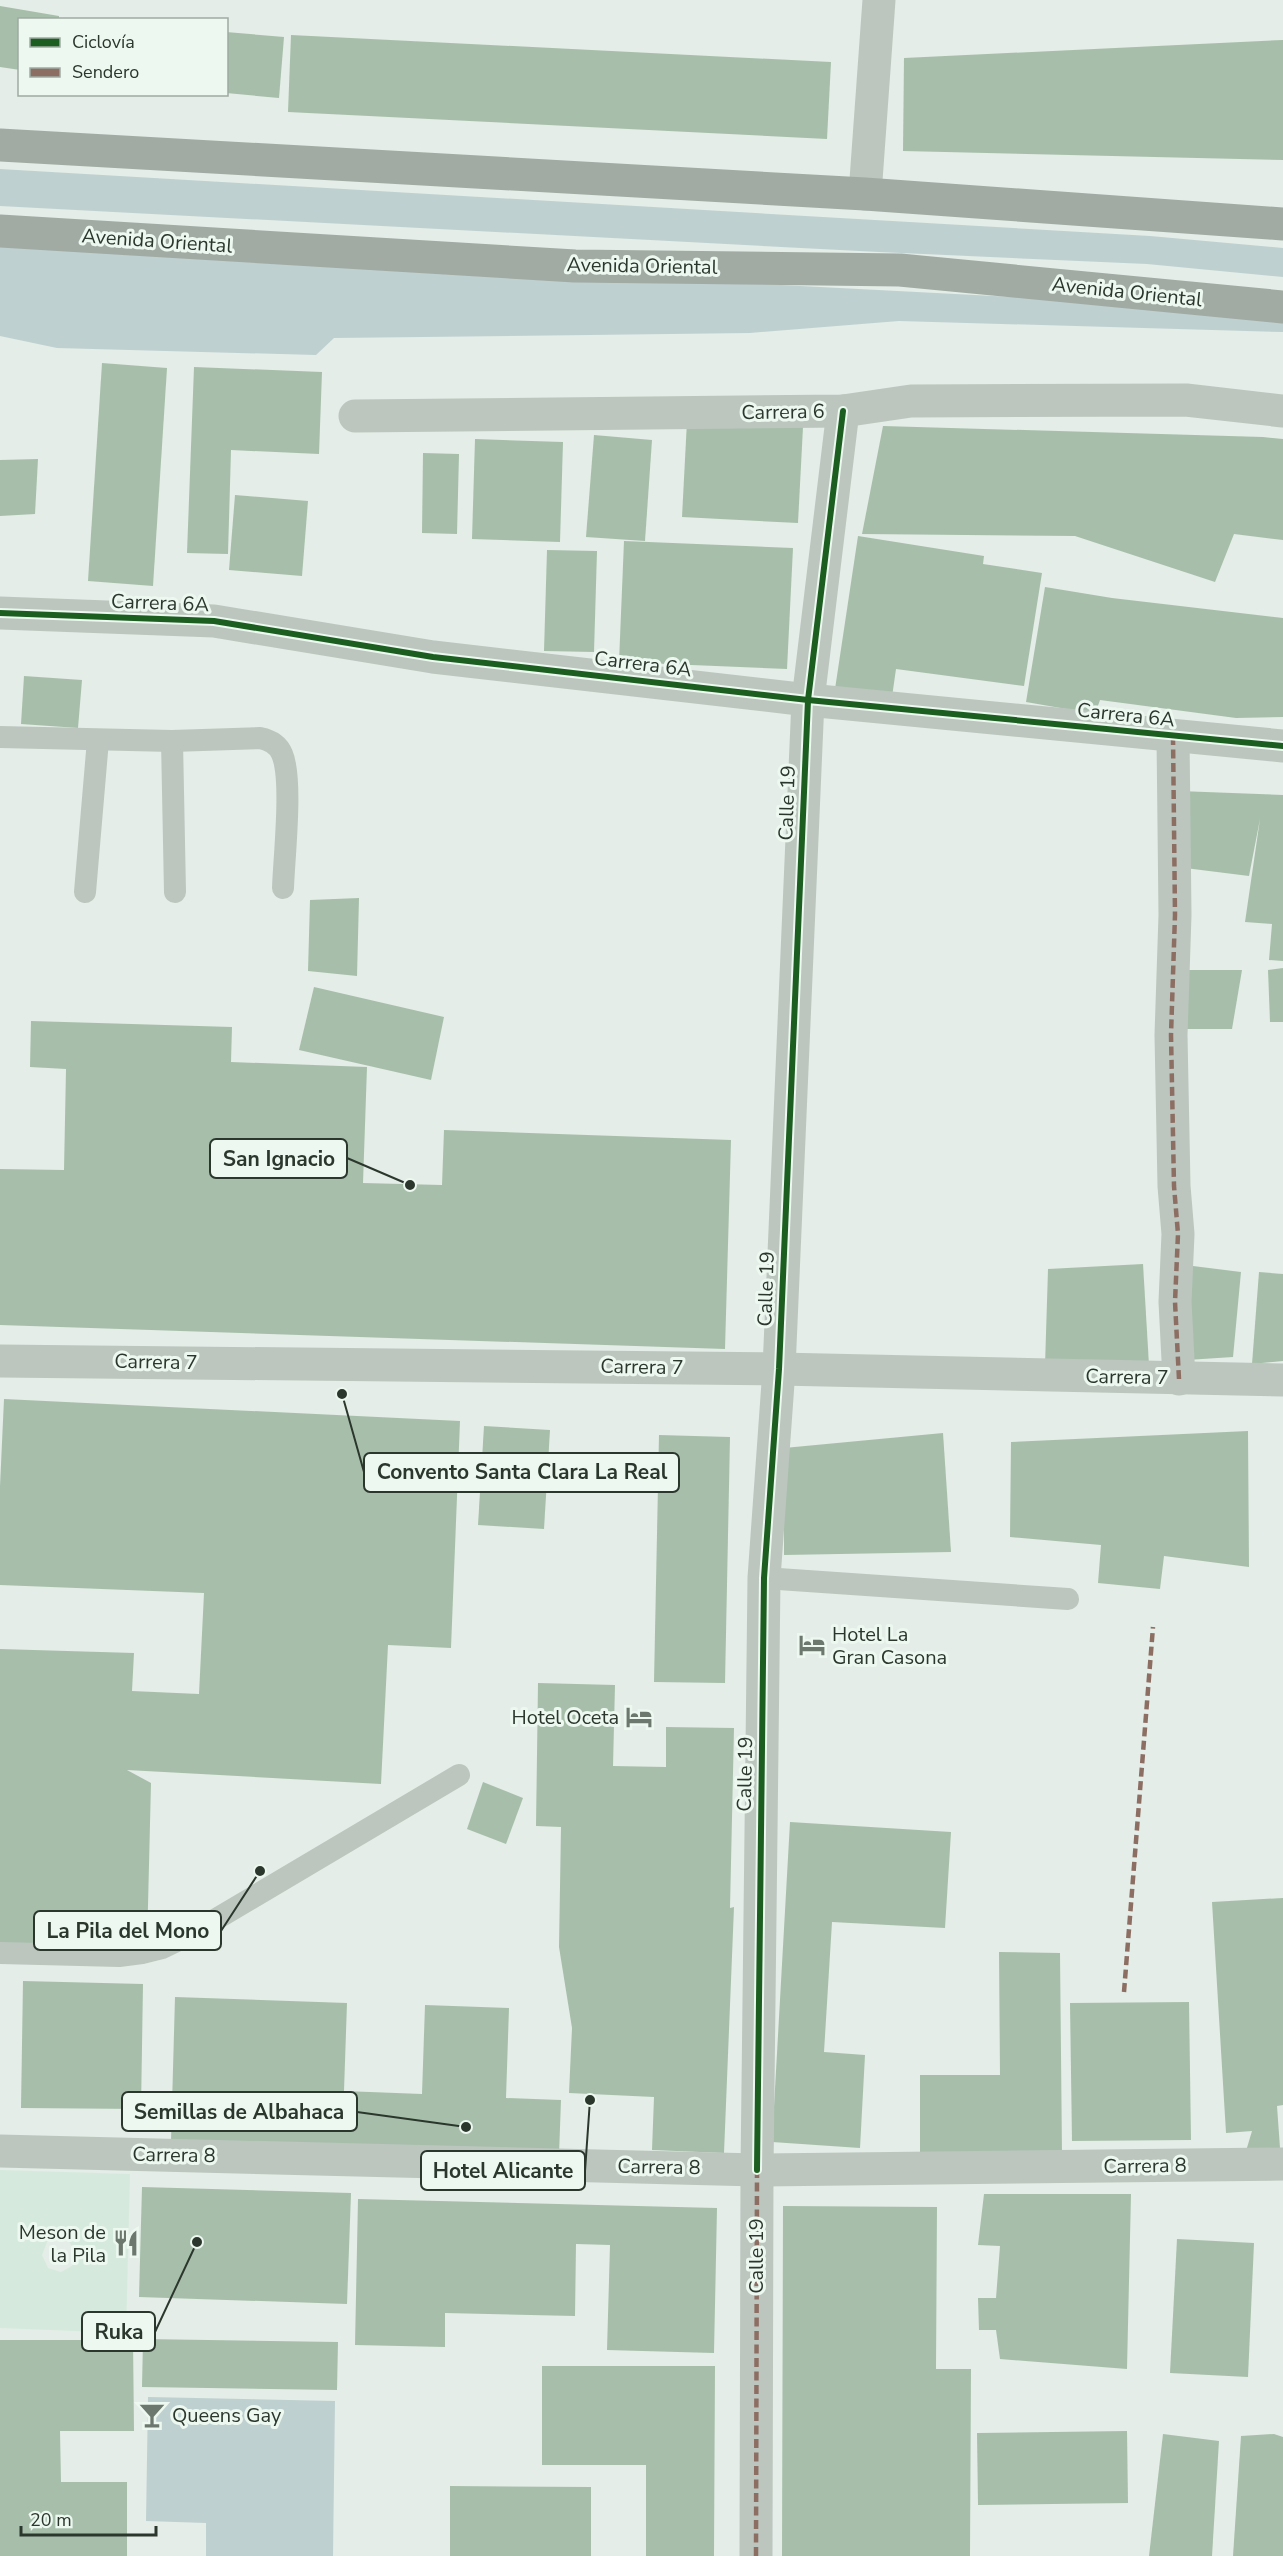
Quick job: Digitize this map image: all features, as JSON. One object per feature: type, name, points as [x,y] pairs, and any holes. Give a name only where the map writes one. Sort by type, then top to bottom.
[{"type":"main road","points":[[0,145],[865,194],[1283,224]]},
{"type":"main road","name":"Avenida Oriental","points":[[0,231],[575,266],[900,270],[1283,307]]},
{"type":"street","points":[[865,194],[879,0]]},
{"type":"street","name":"Carrera 6","points":[[355,416],[843,411],[911,401],[1174,400],[1283,411]]},
{"type":"street","name":"Calle 19","points":[[756,2556],[757,2170],[764,1578],[779,1369],[808,700],[843,411]]},
{"type":"street","name":"Carrera 6A","points":[[0,614],[214,621],[433,657],[808,700],[1283,746]]},
{"type":"street","points":[[1173,736],[1175,915],[1171,1035],[1174,1186],[1178,1234],[1175,1302],[1179,1379]]},
{"type":"street","name":"Carrera 7","points":[[0,1361],[779,1369],[1283,1380]]},
{"type":"street","name":"Carrera 8","points":[[0,2151],[757,2170],[1283,2164]]},
{"type":"lane","points":[[0,737],[172,741],[260,738],[270,740],[282,752],[287,778],[283,888]]},
{"type":"lane","points":[[84,892],[98,740]]},
{"type":"lane","points":[[172,741],[175,892]]},
{"type":"lane","points":[[764,1578],[1068,1599]]},
{"type":"lane","points":[[0,1953],[119,1956],[162,1947],[190,1934],[459,1775]]},
{"type":"shaded area","points":[[0,169],[1150,236],[1283,248],[1283,277],[1147,264],[0,206]]},
{"type":"shaded area","points":[[0,245],[1113,302],[1283,315],[1283,332],[899,321],[750,333],[334,338],[316,355],[57,348],[0,336]]},
{"type":"shaded area","points":[[0,2170],[130,2174],[126,2333],[0,2328]],"holes":[[[58,2238],[69,2241],[75,2252],[72,2266],[61,2272],[48,2268],[42,2255],[47,2242]]]},
{"type":"shaded area","points":[[148,2397],[335,2401],[333,2556],[206,2556],[206,2523],[146,2521]]},
{"type":"building","points":[[0,6],[59,16],[59,18],[18,18],[18,70],[0,67]]},
{"type":"building","points":[[228,32],[284,37],[279,98],[228,93]]},
{"type":"building","points":[[291,35],[831,62],[827,139],[288,112]]},
{"type":"building","points":[[1283,40],[1283,160],[903,151],[904,58]]},
{"type":"building","points":[[102,363],[167,368],[153,586],[88,581]]},
{"type":"building","points":[[194,367],[322,372],[319,454],[231,450],[228,554],[187,553]]},
{"type":"building","points":[[687,421],[803,427],[798,523],[682,517]]},
{"type":"building","points":[[883,426],[1283,439],[1283,540],[1234,534],[1215,582],[1075,536],[862,534]]},
{"type":"building","points":[[594,435],[652,440],[645,541],[586,537]]},
{"type":"building","points":[[475,439],[563,442],[560,542],[472,539]]},
{"type":"building","points":[[423,453],[459,454],[457,534],[422,533]]},
{"type":"building","points":[[38,459],[35,514],[0,516],[0,460]]},
{"type":"building","points":[[235,495],[308,501],[302,576],[229,570]]},
{"type":"building","points":[[858,536],[984,556],[983,564],[1042,573],[1024,686],[896,669],[892,697],[835,689]]},
{"type":"building","points":[[624,541],[793,548],[787,669],[619,662]]},
{"type":"building","points":[[547,550],[597,551],[594,652],[544,651]]},
{"type":"building","points":[[1045,587],[1112,598],[1283,618],[1283,717],[1236,718],[1100,700],[1095,714],[1026,702]]},
{"type":"building","points":[[24,676],[82,680],[78,728],[21,724]]},
{"type":"building","points":[[1179,791],[1283,795],[1283,961],[1269,960],[1272,924],[1245,922],[1260,819],[1249,876],[1177,867]]},
{"type":"building","points":[[359,898],[357,976],[308,971],[310,900]]},
{"type":"building","points":[[1283,968],[1283,1022],[1270,1022],[1268,970]]},
{"type":"building","points":[[1175,970],[1242,970],[1232,1029],[1175,1029]]},
{"type":"building","points":[[314,987],[444,1017],[431,1080],[299,1050]]},
{"type":"building","points":[[31,1021],[232,1027],[231,1062],[367,1067],[363,1183],[442,1185],[444,1130],[731,1140],[725,1349],[0,1325],[0,1169],[64,1170],[66,1069],[30,1067]]},
{"type":"building","points":[[1143,1264],[1149,1365],[1045,1365],[1048,1269]]},
{"type":"building","points":[[1185,1265],[1241,1272],[1233,1357],[1187,1360]]},
{"type":"building","points":[[1259,1272],[1283,1274],[1283,1361],[1252,1364]]},
{"type":"building","points":[[4,1399],[460,1421],[451,1648],[388,1645],[381,1784],[127,1770],[151,1783],[147,1946],[0,1944],[0,1649],[134,1653],[132,1691],[199,1694],[204,1593],[0,1585],[0,1486]]},
{"type":"building","points":[[484,1426],[550,1430],[544,1529],[478,1525]]},
{"type":"building","points":[[1248,1431],[1249,1567],[1164,1556],[1160,1589],[1098,1583],[1101,1545],[1010,1537],[1011,1442]]},
{"type":"building","points":[[943,1433],[951,1552],[784,1555],[784,1448]]},
{"type":"building","points":[[659,1435],[730,1437],[725,1683],[654,1682]]},
{"type":"building","points":[[538,1683],[615,1685],[613,1766],[666,1767],[666,1727],[734,1728],[730,1908],[734,1907],[724,2153],[652,2150],[654,2097],[569,2093],[572,2028],[559,1947],[561,1827],[536,1826]]},
{"type":"building","points":[[483,1782],[523,1798],[506,1844],[467,1829]]},
{"type":"building","points":[[790,1822],[951,1832],[945,1928],[832,1922],[824,2052],[865,2055],[860,2148],[772,2142]]},
{"type":"building","points":[[1283,1898],[1283,2105],[1277,2106],[1281,2162],[1246,2151],[1252,2131],[1226,2133],[1212,1902]]},
{"type":"building","points":[[999,1952],[1060,1953],[1062,2154],[920,2155],[920,2075],[1000,2075]]},
{"type":"building","points":[[23,1981],[143,1984],[141,2109],[21,2108]]},
{"type":"building","points":[[175,1997],[347,2003],[344,2091],[422,2094],[425,2005],[509,2008],[506,2098],[561,2100],[559,2155],[171,2141]]},
{"type":"building","points":[[1189,2002],[1191,2140],[1072,2141],[1070,2003]]},
{"type":"building","points":[[142,2187],[351,2193],[347,2304],[139,2297]]},
{"type":"building","points":[[984,2194],[1131,2194],[1127,2369],[1000,2359],[996,2330],[979,2330],[978,2298],[996,2298],[1000,2246],[978,2245]]},
{"type":"building","points":[[358,2199],[717,2208],[714,2353],[607,2350],[610,2245],[576,2244],[575,2316],[445,2313],[445,2347],[355,2345]]},
{"type":"building","points":[[783,2206],[937,2207],[936,2369],[971,2369],[970,2556],[782,2556]]},
{"type":"building","points":[[1177,2239],[1254,2243],[1248,2377],[1170,2373]]},
{"type":"building","points":[[143,2339],[338,2342],[337,2390],[142,2387]]},
{"type":"building","points":[[0,2340],[133,2340],[134,2431],[60,2431],[61,2482],[127,2482],[127,2556],[0,2556]]},
{"type":"building","points":[[542,2366],[715,2366],[714,2556],[646,2556],[646,2465],[542,2465]]},
{"type":"building","points":[[1127,2431],[1128,2503],[978,2505],[977,2433]]},
{"type":"building","points":[[1163,2434],[1219,2441],[1212,2556],[1149,2556]]},
{"type":"building","points":[[1274,2434],[1283,2437],[1283,2556],[1233,2556],[1241,2436]]},
{"type":"building","points":[[450,2486],[591,2487],[591,2556],[450,2556]]},
{"type":"marked path","points":[[1173,736],[1175,915],[1171,1035],[1174,1186],[1178,1234],[1175,1302],[1179,1379]]},
{"type":"marked path","points":[[1124,1992],[1153,1627]]},
{"type":"marked path","points":[[756,2556],[757,2170]]},
{"type":"cycle path","points":[[757,2170],[764,1578],[779,1369],[808,700],[843,411]]},
{"type":"cycle path","points":[[0,613],[214,621],[433,657],[808,700],[1283,746]]},
{"type":"place","name":"San Ignacio","points":[[410,1185]]},
{"type":"place","name":"Convento Santa Clara La Real","points":[[342,1394]]},
{"type":"place","name":"Hotel La Gran Casona","points":[[812,1645]]},
{"type":"place","name":"Hotel Oceta","points":[[639,1717]]},
{"type":"place","name":"La Pila del Mono","points":[[260,1871]]},
{"type":"place","name":"Hotel Alicante","points":[[590,2100]]},
{"type":"place","name":"Semillas de Albahaca","points":[[466,2127]]},
{"type":"place","name":"Ruka","points":[[197,2242]]},
{"type":"place","name":"Meson de la Pila","points":[[126,2243]]},
{"type":"place","name":"Queens Gay","points":[[152,2415]]}]
